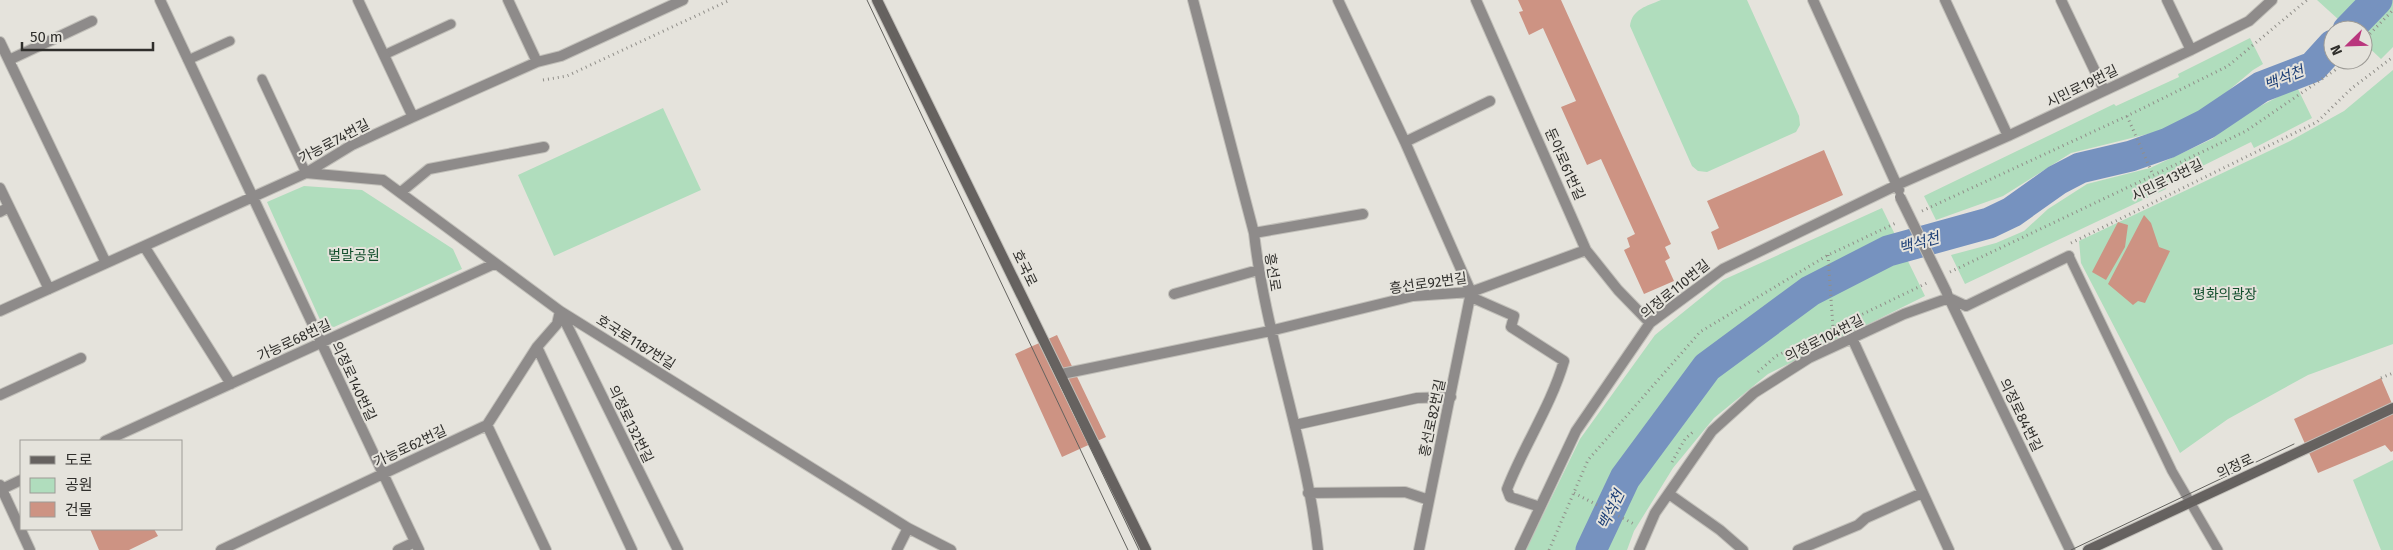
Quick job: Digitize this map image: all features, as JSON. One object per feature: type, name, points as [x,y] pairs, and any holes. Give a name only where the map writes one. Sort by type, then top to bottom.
[{"type":"street","name":"의정로140번길","points":[[160,0],[417,546]]},
{"type":"street","points":[[358,0],[413,117]]},
{"type":"street","points":[[508,0],[537,62]]},
{"type":"street","name":"가능로74번길","points":[[0,311],[306,173],[352,145],[413,117],[537,62],[561,56],[683,0]]},
{"type":"street","name":"호국로","points":[[876,0],[1062,374],[1146,550]]},
{"type":"street","name":"흥선로","points":[[1193,0],[1254,233],[1258,270],[1270,331],[1295,425],[1318,550]]},
{"type":"street","points":[[1338,0],[1405,142],[1471,295],[1514,316],[1511,327],[1564,361],[1558,381],[1540,421],[1518,459],[1507,489],[1510,497],[1540,507]]},
{"type":"street","name":"둔야로61번길","points":[[1476,0],[1586,250],[1618,290],[1650,323]]},
{"type":"street","name":"의정로84번길","points":[[1812,0],[1897,185],[1900,197],[2070,550]]},
{"type":"street","points":[[1944,0],[2008,136]]},
{"type":"street","points":[[2061,0],[2104,90]]},
{"type":"street","points":[[2167,0],[2191,50]]},
{"type":"street","name":"시민로19번길","points":[[1897,185],[2008,136],[2191,50],[2249,21],[2272,0]]},
{"type":"street","points":[[8,60],[92,21]]},
{"type":"street","points":[[0,42],[106,263]]},
{"type":"street","points":[[1405,142],[1490,100]]},
{"type":"street","points":[[402,192],[429,169],[544,147]]},
{"type":"street","name":"호국로1187번길","points":[[306,173],[383,180],[402,192],[494,264],[560,311],[908,528],[951,550]]},
{"type":"street","name":"의정로110번길","points":[[1520,550],[1576,430],[1650,323],[1723,268],[1897,185]]},
{"type":"street","points":[[0,188],[5,209],[49,289]]},
{"type":"street","points":[[1254,233],[1363,214]]},
{"type":"street","points":[[144,246],[231,384]]},
{"type":"street","name":"흥선로92번길","points":[[1062,374],[1270,331],[1413,296],[1471,295],[1586,250]]},
{"type":"street","points":[[1948,296],[1966,306],[2069,256]]},
{"type":"street","name":"가능로68번길","points":[[107,440],[494,264]]},
{"type":"street","points":[[1174,294],[1258,270]]},
{"type":"street","name":"흥선로82번길","points":[[1419,550],[1471,295]]},
{"type":"street","name":"의정로104번길","points":[[1639,550],[1656,513],[1712,431],[1754,393],[1808,358],[1948,296]]},
{"type":"street","points":[[546,550],[487,425],[537,347],[557,324],[560,311]]},
{"type":"street","name":"의정로132번길","points":[[560,311],[678,550]]},
{"type":"street","points":[[1852,338],[1949,550]]},
{"type":"street","points":[[537,347],[632,550]]},
{"type":"street","points":[[0,395],[82,358]]},
{"type":"street","points":[[1295,425],[1417,398],[1451,397]]},
{"type":"street","name":"의정로","points":[[2088,550],[2393,408]]},
{"type":"street","name":"가능로62번길","points":[[221,550],[487,425]]},
{"type":"street","points":[[20,480],[1,487],[20,528]]},
{"type":"street","points":[[1308,493],[1405,492],[1429,500]]},
{"type":"street","points":[[1798,550],[1858,525],[1866,518],[1922,493]]},
{"type":"street","points":[[1669,494],[1720,530],[1743,550]]},
{"type":"street","points":[[897,550],[908,528]]},
{"type":"street","points":[[21,530],[30,550]]},
{"type":"street","points":[[244,539],[249,550]]},
{"type":"street","points":[[398,550],[417,546]]},
{"type":"lane","points":[[384,55],[452,24]]},
{"type":"lane","points":[[188,60],[230,41]]},
{"type":"lane","points":[[262,79],[306,173]]},
{"type":"lane","points":[[2069,256],[2189,502],[2218,550]]},
{"type":"path","points":[[543,80],[567,76],[730,0]]},
{"type":"path","points":[[1916,214],[2127,116],[2228,66],[2307,0]]},
{"type":"path","points":[[2373,31],[2393,10]]},
{"type":"path","name":"시민로13번길","points":[[2069,256],[2071,242],[2317,122],[2352,88],[2393,57]]},
{"type":"path","points":[[1949,273],[2246,131],[2335,70]]},
{"type":"path","points":[[2127,116],[2153,175]]},
{"type":"path","points":[[1549,550],[1588,460],[1700,332],[1828,255],[1907,218]]},
{"type":"path","points":[[1828,255],[1833,328]]},
{"type":"path","points":[[1755,375],[1776,356],[1931,281]]},
{"type":"path","points":[[2381,378],[2393,373]]},
{"type":"path","points":[[1670,465],[1685,439],[1699,427]]},
{"type":"path","points":[[1574,493],[1636,526]]},
{"type":"path","points":[[1632,534],[1641,517]]},
{"type":"green space","points":[[1661,0],[1747,0],[1799,116],[1800,125],[1796,132],[1707,172],[1698,171],[1692,166],[1630,26],[1631,20],[1637,12]]},
{"type":"green space","points":[[2317,0],[2393,0],[2393,47],[2381,59],[2373,51],[2373,20],[2339,20]]},
{"type":"green space","points":[[2250,38],[2263,64],[2253,70],[2204,111],[2168,129],[2071,153],[2003,196],[1936,220],[1924,196],[2114,104],[2116,106],[2179,77],[2178,74]]},
{"type":"green space","name":"평화의광장","points":[[2393,70],[2393,344],[2308,375],[2228,419],[2180,453],[2081,263],[2079,241],[2290,141],[2344,111]]},
{"type":"green space","points":[[2297,87],[2312,118],[2254,148],[2251,142],[2164,185],[2166,189],[1965,284],[1951,255],[1996,243],[2024,231],[2048,209],[2087,184],[2150,168],[2212,139],[2239,117]]},
{"type":"green space","points":[[663,108],[701,190],[554,256],[518,175]]},
{"type":"green space","name":"벌말공원","points":[[304,186],[362,190],[453,249],[462,269],[334,327],[322,324],[267,202]]},
{"type":"green space","points":[[1882,208],[1925,296],[1768,374],[1714,418],[1673,468],[1634,531],[1627,550],[1526,550],[1580,439],[1655,335],[1723,280]]},
{"type":"green space","points":[[2393,460],[2393,550],[2381,550],[2353,480]]},
{"type":"building","points":[[1518,0],[1561,0],[1671,244],[1665,247],[1670,258],[1665,261],[1674,281],[1644,294],[1624,250],[1630,247],[1627,238],[1635,234],[1601,159],[1587,165],[1561,107],[1576,101],[1543,28],[1529,35],[1519,12],[1523,11]]},
{"type":"building","points":[[1824,150],[1843,195],[1718,250],[1711,232],[1719,228],[1707,201]]},
{"type":"building","points":[[2144,215],[2151,223],[2159,247],[2170,251],[2145,303],[2138,301],[2133,305],[2108,284]]},
{"type":"building","points":[[2118,222],[2128,225],[2125,247],[2106,280],[2092,272]]},
{"type":"building","points":[[1057,335],[1106,437],[1062,457],[1015,354]]},
{"type":"building","points":[[2381,378],[2393,406],[2393,451],[2391,452],[2385,445],[2318,473],[2294,419]]},
{"type":"building","points":[[90,530],[155,530],[158,536],[129,550],[99,550]]},
{"type":"waterway","name":"백석천","points":[[2358,20],[2377,0]]},
{"type":"waterway","name":"백석천","points":[[1591,550],[1625,478],[1707,367],[1810,291],[1888,251],[1989,223],[2012,212],[2057,180],[2080,168],[2131,156],[2168,143],[2206,124],[2261,87],[2313,67],[2323,56]]},
{"type":"tram line","points":[[867,0],[1128,550]]},
{"type":"tram line","points":[[877,0],[1139,550]]},
{"type":"tram line","points":[[2095,550],[2393,407]]},
{"type":"tram line","points":[[2071,550],[2294,444]]}]
